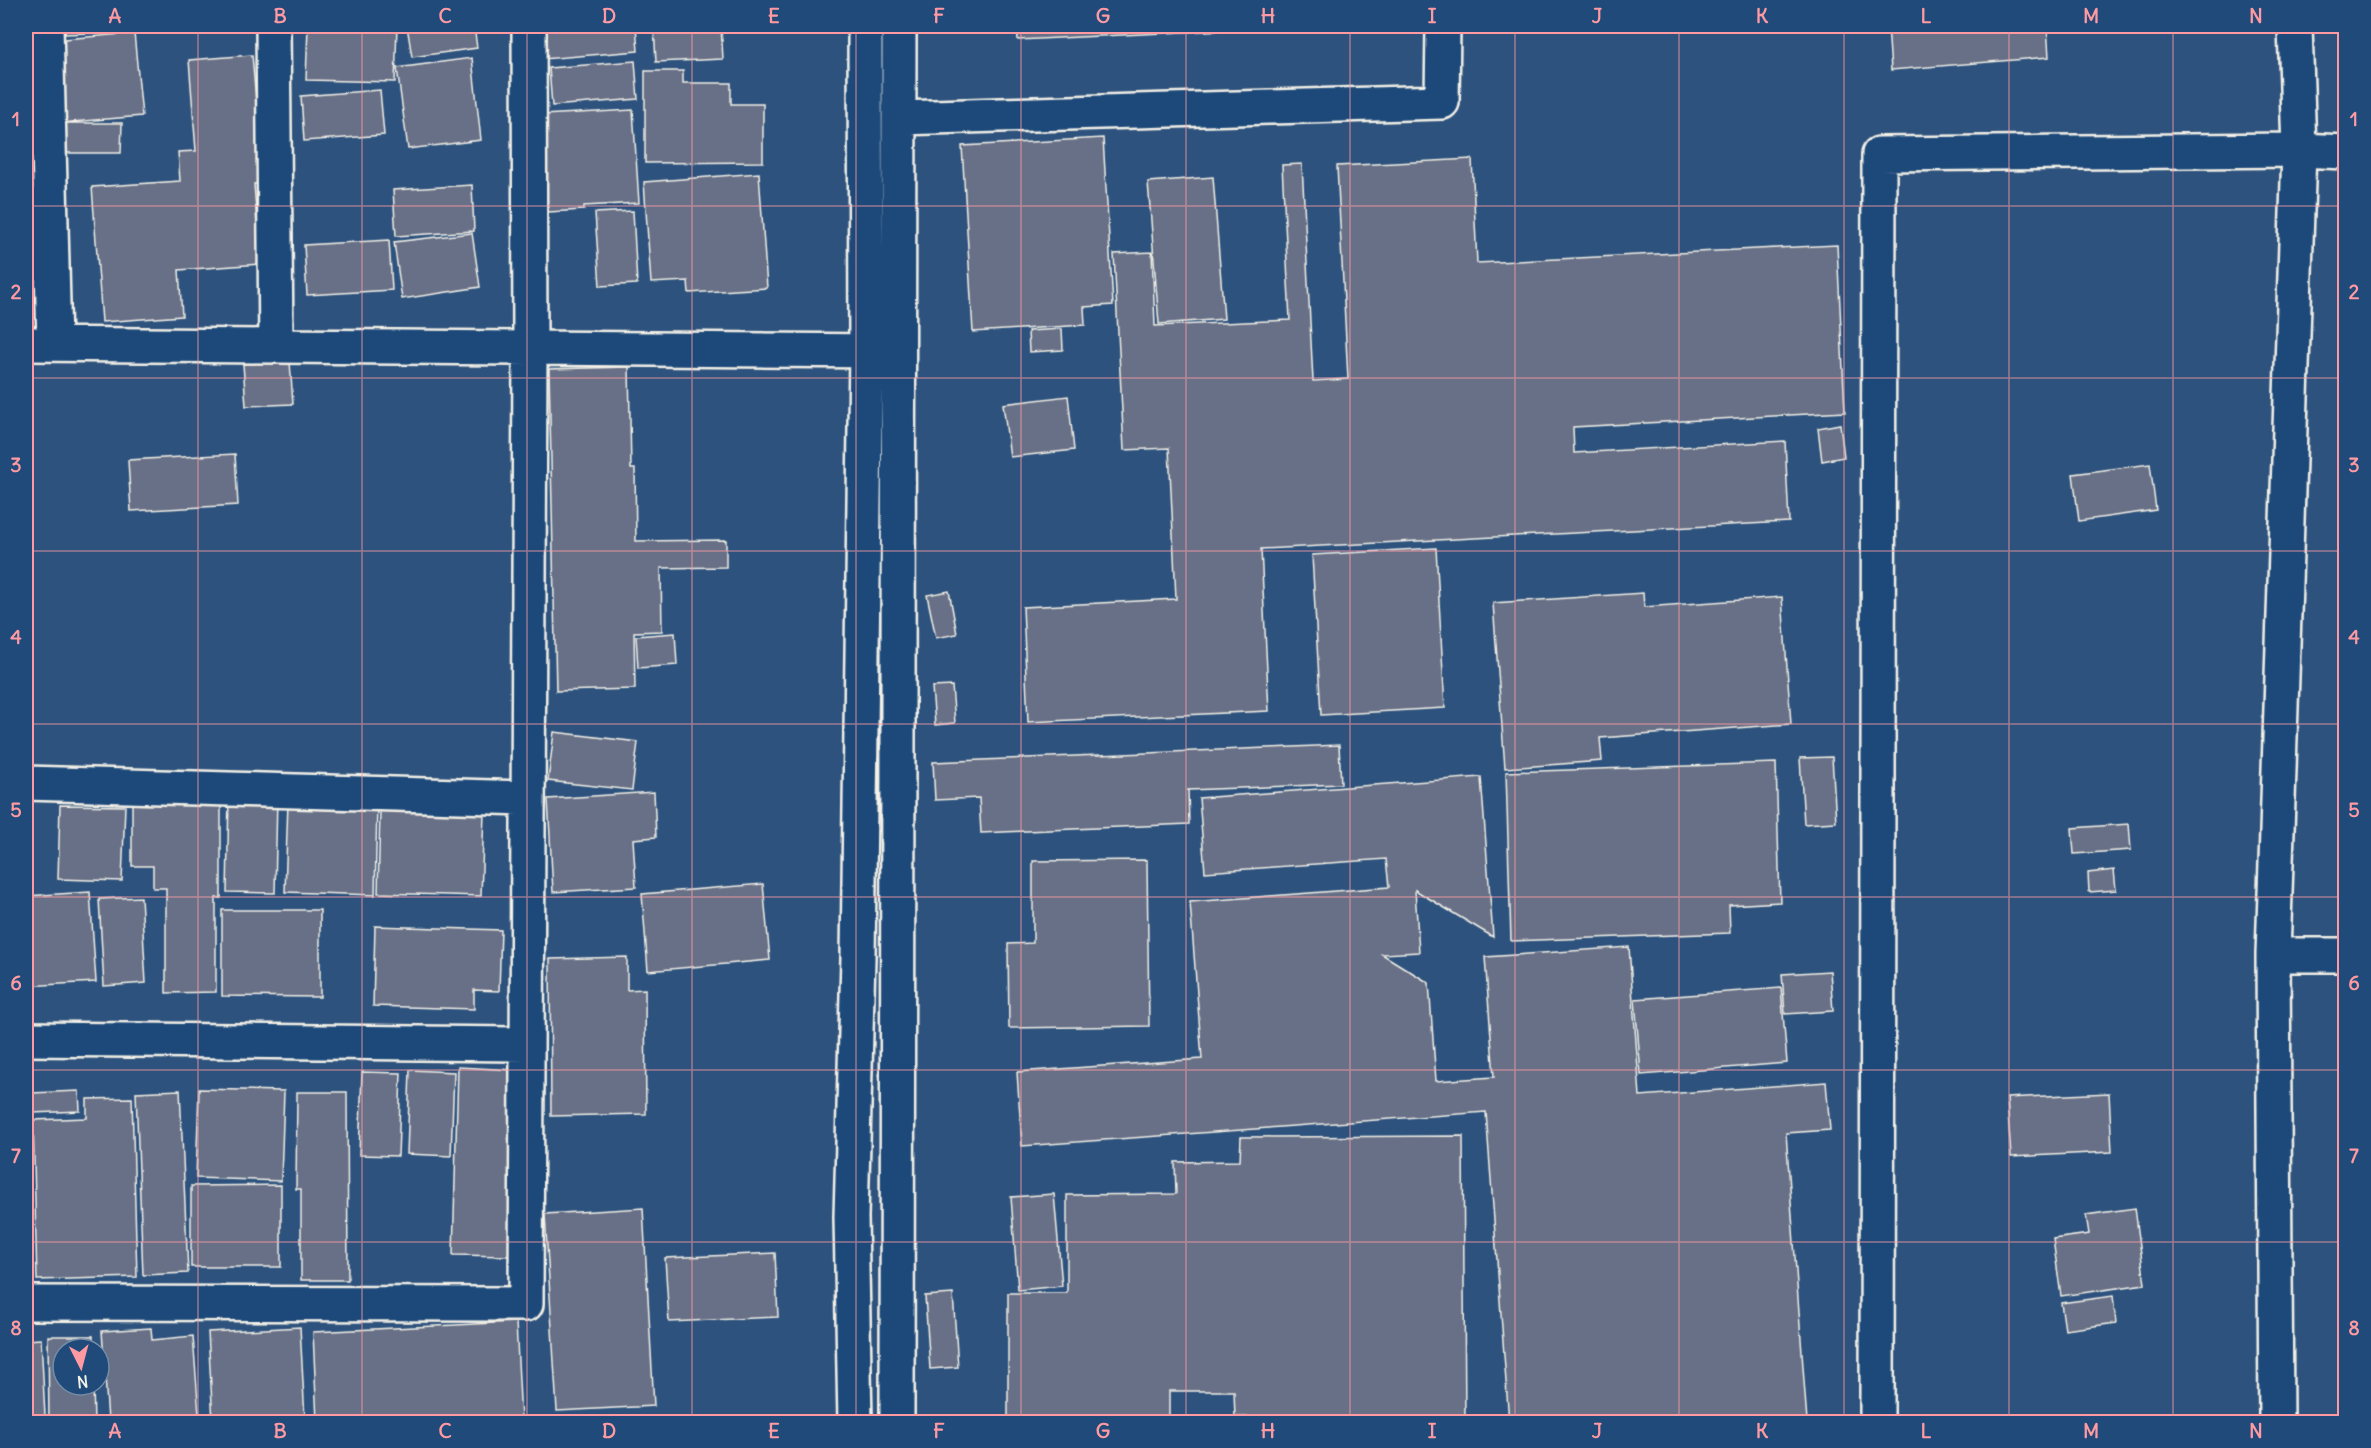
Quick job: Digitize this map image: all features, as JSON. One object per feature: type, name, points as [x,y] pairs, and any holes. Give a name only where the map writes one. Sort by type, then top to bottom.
[{"type":"street","points":[[46,26],[37,90],[40,344],[898,351]]},
{"type":"street","points":[[273,26],[276,346]]},
{"type":"street","points":[[26,1303],[526,1304],[529,26]]},
{"type":"street","points":[[855,1422],[851,1217],[858,958],[866,350],[865,26]]},
{"type":"street","points":[[897,1422],[899,26]]},
{"type":"street","points":[[899,118],[1442,102],[1443,26]]},
{"type":"street","points":[[2276,1422],[2273,956],[2299,150],[2295,26]]},
{"type":"street","points":[[1877,1422],[1878,154],[2299,150],[2346,152]]},
{"type":"street","points":[[26,783],[528,798]]},
{"type":"street","points":[[2273,956],[2346,955]]},
{"type":"street","points":[[26,1039],[527,1044]]},
{"type":"building","points":[[65,26],[139,26],[140,31],[65,34]]},
{"type":"building","points":[[308,26],[397,26],[395,82],[306,80]]},
{"type":"building","points":[[407,26],[474,26],[477,48],[412,57]]},
{"type":"building","points":[[540,26],[636,26],[638,51],[543,59]]},
{"type":"building","points":[[654,26],[721,26],[723,59],[656,62]]},
{"type":"building","points":[[1017,26],[1313,26],[1018,40]]},
{"type":"building","points":[[1888,26],[2047,26],[2049,57],[1891,70]]},
{"type":"building","points":[[134,33],[142,116],[60,123],[53,40]]},
{"type":"building","points":[[252,55],[263,183],[254,184],[260,264],[179,270],[182,316],[102,322],[92,187],[180,181],[178,152],[196,151],[189,60]]},
{"type":"building","points":[[472,58],[481,140],[408,149],[397,68]]},
{"type":"building","points":[[635,61],[638,99],[552,106],[549,68]]},
{"type":"building","points":[[645,71],[683,71],[683,83],[731,83],[731,104],[763,104],[763,162],[645,163]]},
{"type":"building","points":[[380,90],[384,135],[304,141],[301,96]]},
{"type":"building","points":[[633,110],[639,203],[584,206],[584,210],[548,212],[542,115]]},
{"type":"building","points":[[63,123],[122,123],[121,153],[63,153]]},
{"type":"building","points":[[1103,138],[1113,305],[1084,307],[1085,325],[973,332],[962,146]]},
{"type":"building","points":[[1472,159],[1477,263],[1837,245],[1845,412],[1573,427],[1574,453],[1785,441],[1789,522],[1261,549],[1269,711],[1028,722],[1023,607],[1176,599],[1169,448],[1124,450],[1114,254],[1152,252],[1155,326],[1290,320],[1282,165],[1302,164],[1313,381],[1348,379],[1337,166]]},
{"type":"building","points":[[759,173],[767,288],[689,293],[688,281],[651,283],[644,182]]},
{"type":"building","points":[[1213,177],[1224,319],[1159,324],[1148,182]]},
{"type":"building","points":[[472,185],[474,231],[396,236],[393,190]]},
{"type":"building","points":[[633,211],[637,284],[600,286],[595,213]]},
{"type":"building","points":[[472,233],[480,287],[402,299],[394,242]]},
{"type":"building","points":[[389,240],[392,290],[307,295],[304,245]]},
{"type":"building","points":[[1062,329],[1063,350],[1029,352],[1028,331]]},
{"type":"building","points":[[290,362],[293,404],[246,406],[243,364]]},
{"type":"building","points":[[629,367],[631,469],[635,469],[636,541],[726,540],[726,567],[661,568],[662,631],[634,632],[635,689],[556,691],[549,369]]},
{"type":"building","points":[[1068,396],[1074,450],[1010,457],[1003,404]]},
{"type":"building","points":[[1840,424],[1844,457],[1822,461],[1818,428]]},
{"type":"building","points":[[235,454],[238,505],[131,511],[128,460]]},
{"type":"building","points":[[2150,464],[2156,510],[2079,521],[2073,474]]},
{"type":"building","points":[[1436,548],[1445,708],[1321,715],[1312,555]]},
{"type":"building","points":[[949,591],[957,634],[936,638],[927,595]]},
{"type":"building","points":[[1643,593],[1644,607],[1782,597],[1791,724],[1600,738],[1602,761],[1505,768],[1493,603]]},
{"type":"building","points":[[675,633],[677,665],[638,668],[636,636]]},
{"type":"building","points":[[952,686],[955,723],[935,725],[932,687]]},
{"type":"building","points":[[554,732],[638,742],[632,790],[548,781]]},
{"type":"building","points":[[1339,745],[1341,784],[1188,790],[1189,824],[981,833],[979,798],[935,800],[933,762]]},
{"type":"building","points":[[1832,757],[1836,822],[1804,824],[1800,758]]},
{"type":"building","points":[[1776,763],[1780,902],[1729,905],[1730,933],[1511,941],[1506,772]]},
{"type":"building","points":[[1481,777],[1493,937],[1415,890],[1419,952],[1382,954],[1429,983],[1436,1081],[1494,1077],[1485,957],[1629,947],[1640,1096],[1826,1082],[1830,1130],[1786,1133],[1807,1422],[1509,1422],[1486,1112],[1022,1146],[1017,1072],[1202,1059],[1190,902],[1389,887],[1386,859],[1205,872],[1199,798]]},
{"type":"building","points":[[654,792],[656,837],[633,839],[636,887],[553,892],[548,799]]},
{"type":"building","points":[[229,796],[277,796],[275,893],[227,892]]},
{"type":"building","points":[[132,798],[221,798],[221,898],[216,898],[216,992],[166,993],[166,888],[153,888],[153,866],[132,866]]},
{"type":"building","points":[[288,802],[377,804],[375,895],[285,892]]},
{"type":"building","points":[[60,805],[125,806],[122,881],[58,879]]},
{"type":"building","points":[[380,810],[484,813],[481,896],[378,893]]},
{"type":"building","points":[[2129,824],[2131,850],[2074,854],[2072,828]]},
{"type":"building","points":[[1147,860],[1149,1026],[1009,1028],[1008,944],[1033,943],[1033,861]]},
{"type":"building","points":[[2114,870],[2116,890],[2089,892],[2088,873]]},
{"type":"building","points":[[763,884],[770,960],[648,971],[642,894]]},
{"type":"building","points":[[90,892],[96,982],[26,986],[26,896]]},
{"type":"building","points":[[141,897],[146,983],[104,986],[99,899]]},
{"type":"building","points":[[222,910],[320,910],[320,997],[222,996]]},
{"type":"building","points":[[375,926],[501,930],[499,991],[474,990],[474,1009],[373,1006]]},
{"type":"building","points":[[627,957],[627,990],[645,989],[646,1114],[551,1116],[550,959]]},
{"type":"building","points":[[1830,971],[1833,1011],[1785,1014],[1782,974]]},
{"type":"building","points":[[1781,988],[1787,1063],[1641,1075],[1635,999]]},
{"type":"building","points":[[458,1067],[514,1070],[511,1256],[453,1255]]},
{"type":"building","points":[[410,1070],[454,1072],[451,1156],[407,1154]]},
{"type":"building","points":[[362,1072],[401,1073],[398,1156],[359,1155]]},
{"type":"building","points":[[199,1089],[284,1091],[281,1181],[196,1178]]},
{"type":"building","points":[[180,1090],[188,1273],[143,1275],[136,1092]]},
{"type":"building","points":[[79,1091],[80,1111],[32,1113],[31,1093]]},
{"type":"building","points":[[297,1092],[347,1092],[348,1280],[301,1280],[301,1189],[296,1189]]},
{"type":"building","points":[[2109,1093],[2112,1152],[2011,1157],[2007,1098]]},
{"type":"building","points":[[132,1098],[137,1277],[37,1280],[33,1120],[87,1118],[87,1099]]},
{"type":"building","points":[[1463,1136],[1465,1422],[1384,1422],[1384,1419],[1332,1419],[1332,1417],[1235,1417],[1234,1391],[1169,1391],[1169,1418],[1008,1419],[1008,1293],[1067,1293],[1067,1195],[1176,1194],[1175,1162],[1240,1161],[1241,1137]]},
{"type":"building","points":[[281,1185],[281,1267],[191,1267],[191,1186]]},
{"type":"building","points":[[1054,1194],[1062,1286],[1018,1290],[1011,1197]]},
{"type":"building","points":[[643,1208],[654,1406],[557,1411],[545,1214]]},
{"type":"building","points":[[2135,1208],[2145,1284],[2061,1296],[2053,1239],[2089,1234],[2086,1215]]},
{"type":"building","points":[[775,1253],[778,1317],[669,1322],[665,1258]]},
{"type":"building","points":[[953,1294],[958,1367],[930,1369],[925,1296]]},
{"type":"building","points":[[2113,1296],[2116,1323],[2065,1330],[2061,1303]]},
{"type":"building","points":[[516,1322],[521,1420],[317,1422],[313,1332]]},
{"type":"building","points":[[300,1327],[305,1419],[213,1422],[208,1332]]},
{"type":"building","points":[[151,1328],[152,1340],[193,1336],[199,1415],[108,1421],[106,1397],[111,1397],[111,1337],[102,1337],[102,1331]]},
{"type":"building","points":[[48,1336],[93,1336],[51,1337],[51,1397],[93,1397],[94,1422],[49,1422]]},
{"type":"building","points":[[41,1339],[45,1416],[26,1417],[26,1340]]}]
